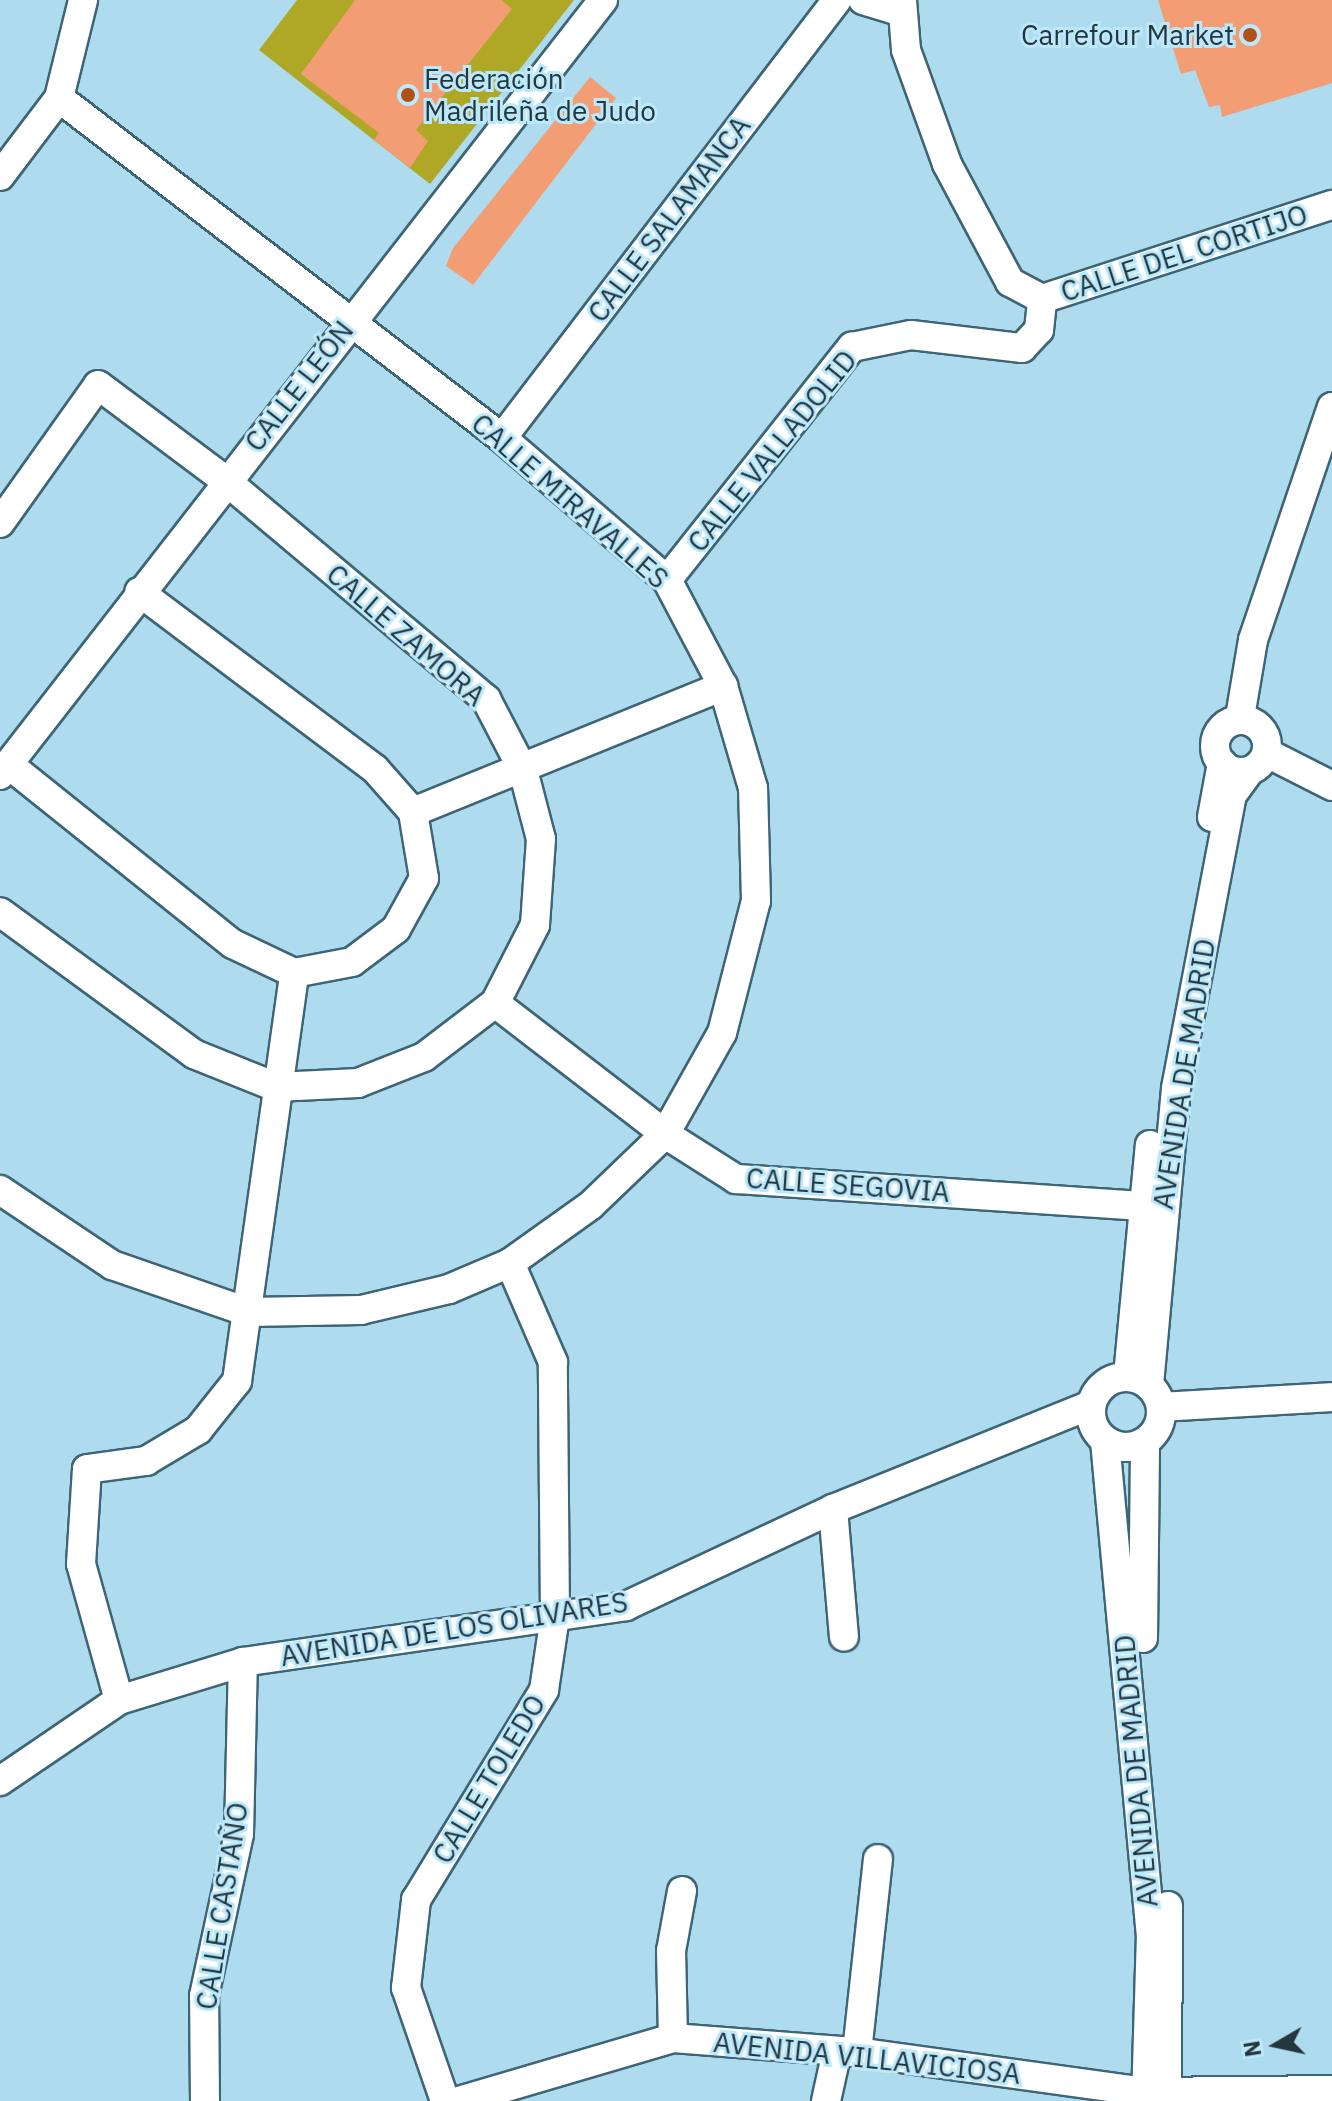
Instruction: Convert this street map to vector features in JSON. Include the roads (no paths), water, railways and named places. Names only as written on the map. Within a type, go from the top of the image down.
[{"type":"street","points":[[0,176],[59,98],[83,0]]},
{"type":"street","name":"CALLE LEÓN","points":[[4,770],[225,480],[603,0]]},
{"type":"street","name":"CALLE SALAMANCA","points":[[502,438],[837,0]]},
{"type":"street","points":[[863,0],[900,6]]},
{"type":"street","name":"CALLE DEL CORTIJO","points":[[900,6],[947,164],[1010,282],[1042,299],[1332,205]]},
{"type":"street","name":"CALLE MIRAVALLES","points":[[0,1190],[112,1265],[248,1312],[361,1310],[449,1289],[510,1263],[591,1205],[665,1134],[722,1033],[756,901],[753,788],[723,686],[667,580],[502,438],[59,98]]},
{"type":"street","name":"CALLE VALLADOLID","points":[[667,580],[852,347],[911,335],[1022,348],[1039,330],[1042,299]]},
{"type":"street","name":"CALLE ZAMORA","points":[[0,523],[98,385],[225,480],[486,699],[523,770],[541,839],[535,925],[495,1003],[410,1063],[358,1083],[276,1087],[194,1054],[0,912]]},
{"type":"street","points":[[1258,763],[1258,727],[1240,717],[1253,640],[1332,407]]},
{"type":"street","points":[[4,770],[233,944],[294,973],[352,962],[396,929],[424,878],[413,812],[375,769],[139,592]]},
{"type":"street","points":[[413,812],[523,770],[723,686]]},
{"type":"street","name":"AVENIDA DE MADRID","points":[[1146,1389],[1152,1206],[1222,763],[1218,735],[1240,717]]},
{"type":"street","points":[[1222,763],[1258,763],[1332,786]]},
{"type":"street","name":"AVENIDA DE MADRID","points":[[1152,1206],[1232,795],[1258,763]]},
{"type":"street","points":[[119,1700],[81,1564],[87,1469],[146,1461],[198,1430],[237,1381],[294,973]]},
{"type":"street","name":"CALLE SEGOVIA","points":[[495,1003],[665,1134],[736,1179],[1152,1206]]},
{"type":"street","name":"CALLE TOLEDO","points":[[445,2101],[406,1988],[416,1900],[544,1690],[555,1616],[553,1362],[510,1263]]},
{"type":"street","points":[[1146,1389],[1158,1428],[1145,1443],[1126,1448],[1105,1441],[1091,1405],[1109,1380],[1146,1389],[1332,1397]]},
{"type":"street","name":"AVENIDA DE LOS OLIVARES","points":[[0,1781],[119,1700],[243,1662],[626,1606],[833,1509],[1091,1405]]},
{"type":"street","name":"AVENIDA DE MADRID","points":[[1105,1441],[1151,1933],[1156,2097]]},
{"type":"street","name":"AVENIDA DE MADRID","points":[[1145,1443],[1139,1605],[1171,1932],[1156,2097]]},
{"type":"street","points":[[833,1509],[844,1637]]},
{"type":"street","name":"CALLE CASTAÑO","points":[[205,2101],[204,1996],[239,1834],[243,1662]]},
{"type":"street","points":[[826,2101],[847,2052],[878,1859]]},
{"type":"street","points":[[673,2038],[671,1951],[682,1891]]},
{"type":"street","name":"AVENIDA VILLAVICIOSA","points":[[459,2101],[673,2038],[847,2052],[1156,2097],[1332,2090]]},
{"type":"place","name":"Carrefour Market","points":[[1250,35]]},
{"type":"place","name":"Federación Madrileña de Judo","points":[[408,95]]}]
